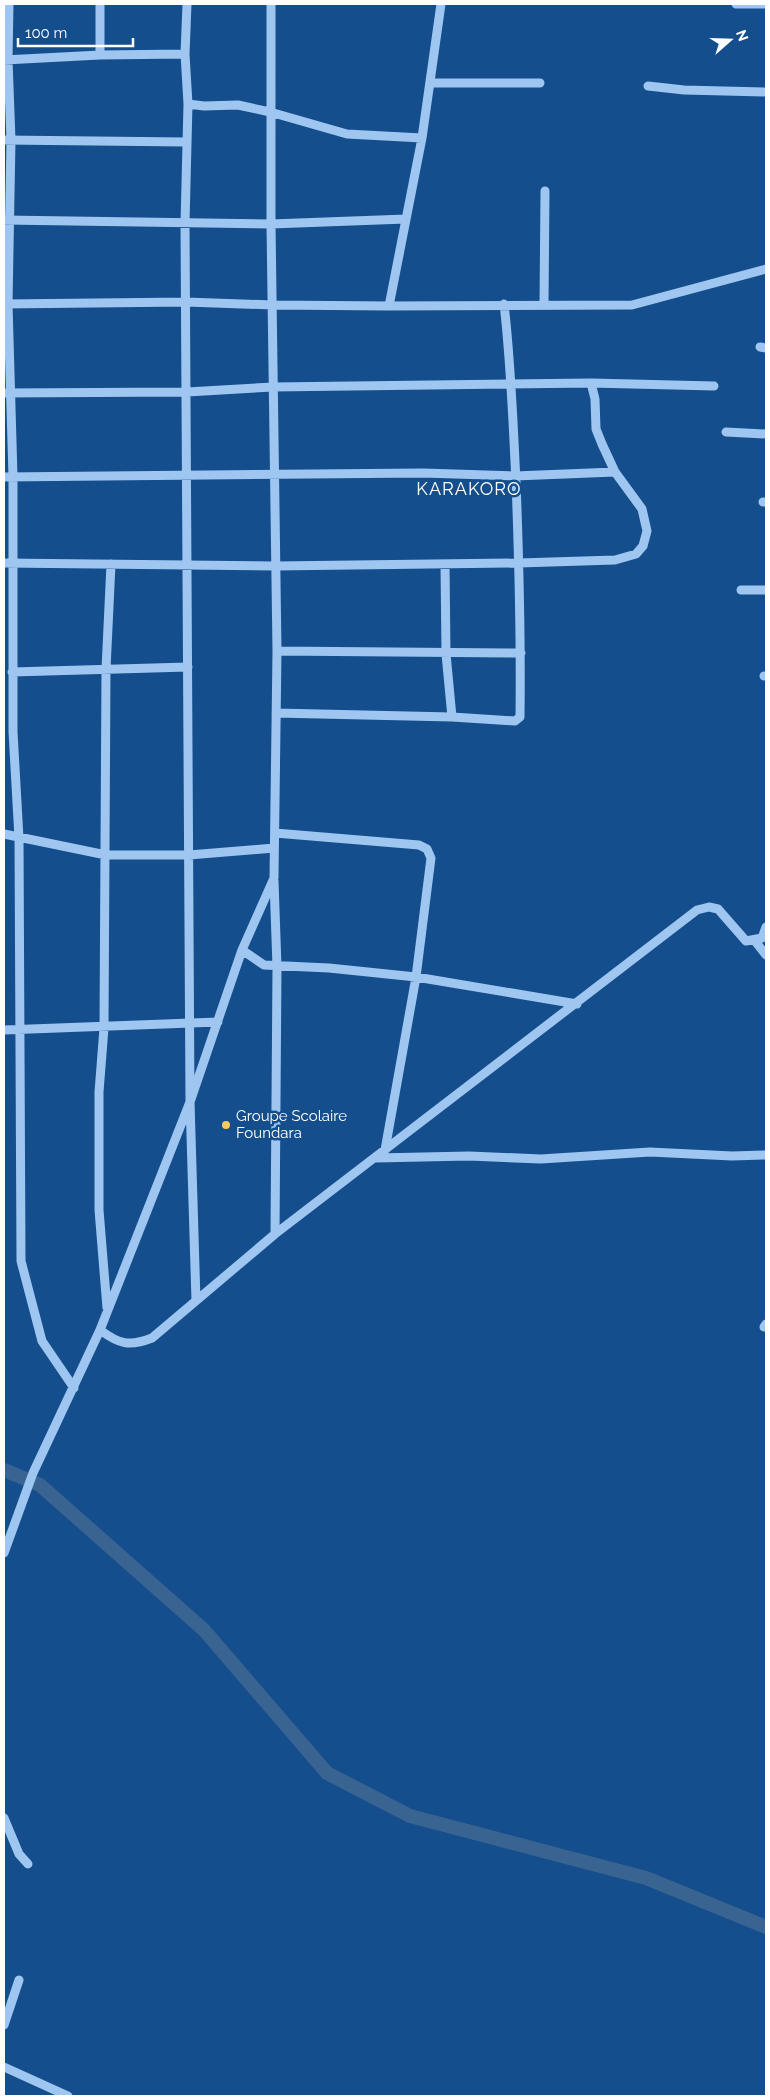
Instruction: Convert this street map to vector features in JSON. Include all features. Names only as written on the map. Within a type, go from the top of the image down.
[{"type":"street","points":[[9,4],[6,60],[6,304],[8,647],[12,672],[8,732],[19,838],[21,1261],[42,1341],[74,1388]]},
{"type":"street","points":[[100,4],[100,55]]},
{"type":"street","points":[[187,4],[185,54],[188,104],[185,223],[190,1102],[196,1301]]},
{"type":"street","points":[[271,4],[271,224],[277,651],[274,848],[277,967],[275,1234]]},
{"type":"street","points":[[389,306],[422,138],[441,4]]},
{"type":"street","points":[[736,4],[766,4]]},
{"type":"street","points":[[6,60],[100,55],[185,54]]},
{"type":"street","points":[[430,82],[540,83]]},
{"type":"street","points":[[648,86],[684,90],[766,92]]},
{"type":"street","points":[[188,104],[204,106],[238,105],[347,134],[422,138]]},
{"type":"street","points":[[7,140],[186,142]]},
{"type":"street","points":[[544,306],[545,191]]},
{"type":"street","points":[[7,220],[271,224],[406,219]]},
{"type":"street","points":[[6,304],[186,302],[272,306],[632,305],[766,269],[766,266]]},
{"type":"street","points":[[276,713],[452,717],[515,721],[520,717],[519,563],[511,385],[504,304]]},
{"type":"street","points":[[7,393],[187,392],[273,387],[591,384],[714,386]]},
{"type":"street","points":[[8,563],[275,566],[519,563],[615,560],[636,554],[643,546],[646,531],[642,509],[615,472],[596,429],[595,399],[591,384]]},
{"type":"street","points":[[726,432],[766,434]]},
{"type":"street","points":[[8,477],[423,473],[515,476],[615,472]]},
{"type":"street","points":[[107,1312],[99,1210],[99,1092],[104,1028],[106,669],[111,564]]},
{"type":"street","points":[[445,564],[446,654],[452,717]]},
{"type":"street","points":[[741,590],[766,590]]},
{"type":"street","points":[[277,651],[521,654]]},
{"type":"street","points":[[12,672],[188,667]]},
{"type":"street","points":[[275,833],[418,845],[427,849],[431,858],[416,977],[385,1150]]},
{"type":"street","points":[[4,834],[106,855],[189,855],[274,848]]},
{"type":"street","points":[[5,1547],[30,1481],[100,1330],[190,1102],[242,950],[274,878]]},
{"type":"street","points":[[100,1330],[113,1340],[126,1344],[140,1343],[152,1338],[275,1234],[697,910],[709,907],[718,909],[746,941],[755,941],[762,938],[766,927]]},
{"type":"street","points":[[755,941],[766,955]]},
{"type":"street","points":[[242,950],[264,965],[329,968],[416,977],[577,1004]]},
{"type":"street","points":[[4,1030],[104,1028],[218,1022]]},
{"type":"street","points":[[376,1158],[469,1156],[541,1159],[650,1152],[732,1156],[766,1155]]},
{"type":"street","points":[[4,1818],[19,1854],[28,1864]]},
{"type":"street","points":[[4,2025],[18,1980]]},
{"type":"street","points":[[4,2067],[68,2096]]},
{"type":"waterway","points":[[4,1470],[40,1485],[204,1630],[327,1773],[410,1816],[646,1878],[766,1927]]},
{"type":"place","name":"Groupe Scolaire Foundara","points":[[226,1125]]},
{"type":"district","name":"KARAKORO","points":[[469,488]]}]
